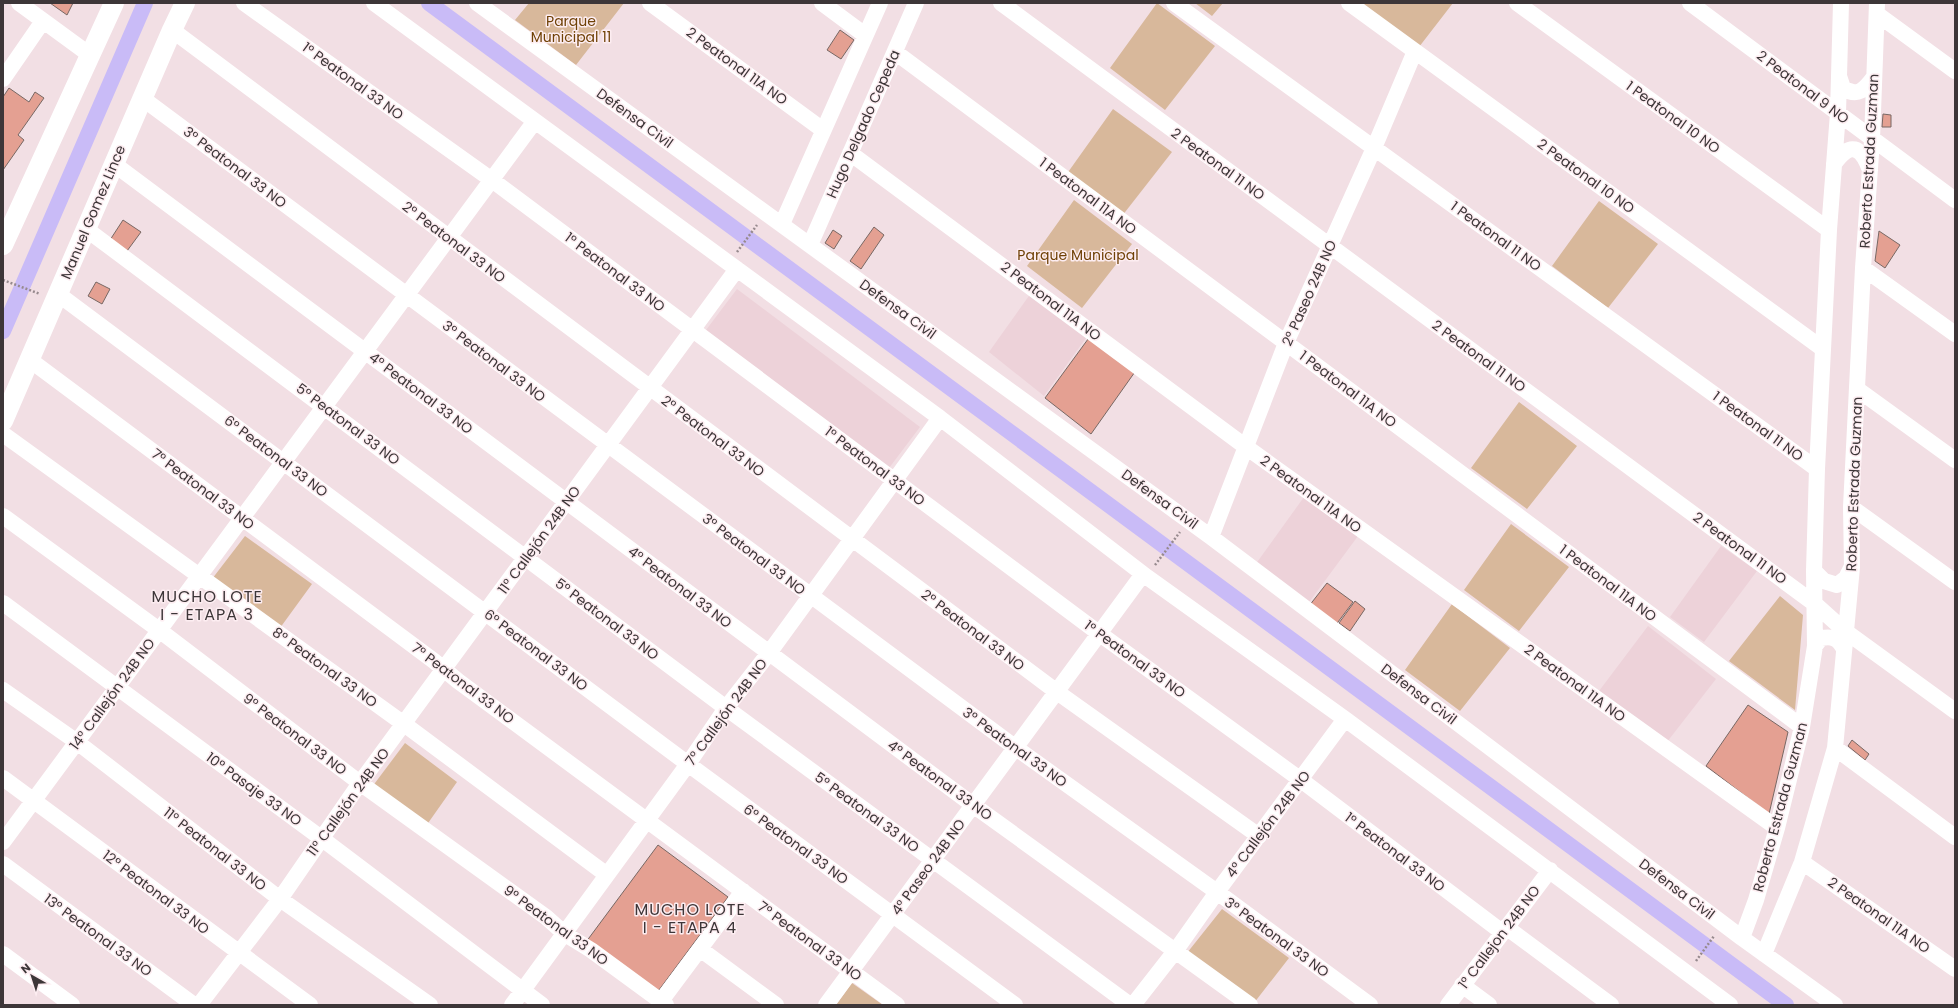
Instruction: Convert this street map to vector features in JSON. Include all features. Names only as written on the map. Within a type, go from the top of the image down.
[{"type":"main road","points":[[3,246],[114,3]]},
{"type":"main road","name":"Manuel Gomez Lince","points":[[3,421],[30,360],[52,295],[86,229],[142,98],[185,3]]},
{"type":"street","points":[[19,3],[90,55]]},
{"type":"street","name":"1° Peatonal 33 NO","points":[[244,3],[492,180],[1100,634],[1504,930],[1611,1005]]},
{"type":"street","points":[[374,3],[535,121],[735,263],[940,418],[1148,571],[1730,1005]]},
{"type":"street","name":"Defensa Civil","points":[[477,3],[1211,537],[1742,938],[1835,1005]]},
{"type":"street","name":"2 Peatonal 11A NO","points":[[650,3],[824,130]]},
{"type":"street","points":[[822,3],[866,35]]},
{"type":"street","points":[[782,224],[880,3]]},
{"type":"street","name":"Hugo Delgado Cepeda","points":[[810,245],[916,3]]},
{"type":"street","name":"2 Peatonal 11 NO","points":[[1001,3],[1815,604],[1845,631],[1955,711]]},
{"type":"street","name":"1 Peatonal 11 NO","points":[[1174,3],[1817,469]]},
{"type":"street","name":"2 Peatonal 10 NO","points":[[1349,3],[1823,349]]},
{"type":"street","name":"1 Peatonal 10 NO","points":[[1517,3],[1829,230]]},
{"type":"street","name":"2 Peatonal 9 NO","points":[[1690,3],[1872,140],[1955,200]]},
{"type":"street","name":"Roberto Estrada Guzman","points":[[1742,938],[1756,900],[1777,828],[1802,727],[1815,646],[1814,571],[1817,469],[1829,230],[1838,113],[1841,3]]},
{"type":"street","points":[[1877,8],[1955,71]]},
{"type":"street","name":"Roberto Estrada Guzman","points":[[1764,954],[1802,862],[1835,748],[1852,568],[1851,507],[1863,268],[1872,140],[1877,8]]},
{"type":"street","points":[[3,79],[43,21]]},
{"type":"street","name":"2° Peatonal 33 NO","points":[[172,30],[1057,692],[1260,836]]},
{"type":"street","name":"2° Paseo 24B NO","points":[[1211,537],[1286,343],[1374,148],[1415,51]]},
{"type":"street","name":"1 Peatonal 11A NO","points":[[895,52],[1802,727]]},
{"type":"street","points":[[1839,74],[1843,88],[1850,93],[1859,93],[1866,88],[1874,77]]},
{"type":"street","name":"3° Peatonal 33 NO","points":[[142,98],[810,596],[1016,748],[1217,892],[1370,1005]]},
{"type":"street","name":"14° Callejón 24B NO","points":[[3,842],[535,121]]},
{"type":"street","points":[[1834,164],[1842,152],[1857,150],[1865,156],[1870,170]]},
{"type":"street","name":"2 Peatonal 11A NO","points":[[850,153],[1246,447],[1777,828]]},
{"type":"street","name":"4° Peatonal 33 NO","points":[[114,164],[973,805],[1176,950],[1250,1005]]},
{"type":"street","name":"5° Peatonal 33 NO","points":[[86,229],[726,708],[1132,1005]]},
{"type":"street","name":"11° Callejón 24B NO","points":[[199,1005],[280,899],[360,783],[693,330],[735,263]]},
{"type":"street","points":[[1863,268],[1955,334]]},
{"type":"street","name":"6° Peatonal 33 NO","points":[[52,295],[283,462],[688,764],[1015,1005]]},
{"type":"street","name":"7° Peatonal 33 NO","points":[[30,360],[445,669],[458,681],[897,1005]]},
{"type":"street","points":[[1857,389],[1955,460]]},
{"type":"street","name":"7° Callejón 24B NO","points":[[512,1005],[688,764],[726,708],[940,418]]},
{"type":"street","name":"8° Peatonal 33 NO","points":[[3,434],[404,724],[607,875]]},
{"type":"street","points":[[1851,507],[1955,582]]},
{"type":"street","name":"9° Peatonal 33 NO","points":[[3,516],[159,630],[360,783],[546,917],[565,934],[591,950],[664,1003]]},
{"type":"street","points":[[1814,571],[1824,581],[1837,584],[1846,578],[1852,568]]},
{"type":"street","name":"4° Paseo 24B NO","points":[[826,1005],[1148,571]]},
{"type":"street","name":"10° Pasaje 33 NO","points":[[3,603],[321,838],[542,1005]]},
{"type":"street","points":[[1815,646],[1821,638],[1830,636],[1839,640],[1844,649]]},
{"type":"street","name":"11° Peatonal 33 NO","points":[[3,690],[77,742],[280,899],[430,1005]]},
{"type":"street","name":"4° Callejón 24B NO","points":[[1132,1005],[1176,950],[1345,719]]},
{"type":"street","points":[[1835,748],[1955,837]]},
{"type":"street","name":"12° Peatonal 33 NO","points":[[3,778],[34,799],[310,1005]]},
{"type":"street","name":"2 Peatonal 11A NO","points":[[1802,862],[1955,969]]},
{"type":"street","name":"13° Peatonal 33 NO","points":[[3,864],[194,1005]]},
{"type":"street","name":"1° Callejon 24B NO","points":[[1448,1005],[1550,870]]},
{"type":"street","points":[[664,1003],[700,949],[743,891]]},
{"type":"street","points":[[700,949],[776,1005]]},
{"type":"street","points":[[3,954],[72,1005]]},
{"type":"street","points":[[1462,985],[1489,1005]]},
{"type":"path","points":[[735,263],[757,225]]},
{"type":"path","points":[[3,280],[52,295]]},
{"type":"path","points":[[1148,571],[1179,533]]},
{"type":"path","points":[[1696,961],[1714,936]]},
{"type":"shaded area","points":[[737,289],[920,427],[886,472],[703,334]]},
{"type":"shaded area","name":"Parque Municipal","points":[[1031,293],[1089,334],[1044,396],[989,352]]},
{"type":"shaded area","points":[[1304,497],[1358,536],[1307,605],[1255,565]]},
{"type":"shaded area","points":[[1721,546],[1757,571],[1704,642],[1670,617]]},
{"type":"shaded area","points":[[1648,626],[1716,679],[1667,742],[1599,691]]},
{"type":"green space","name":"Parque Municipal 11","points":[[529,3],[624,3],[576,65],[515,20]]},
{"type":"green space","points":[[1157,3],[1215,46],[1165,110],[1110,68]]},
{"type":"green space","points":[[1195,3],[1223,3],[1212,16]]},
{"type":"green space","points":[[1365,3],[1453,3],[1419,47],[1364,5]]},
{"type":"green space","name":"Parque Municipal","points":[[1113,109],[1172,152],[1122,216],[1066,175]]},
{"type":"green space","name":"Parque Municipal","points":[[1074,200],[1132,244],[1082,308],[1027,266]]},
{"type":"green space","points":[[1599,201],[1658,244],[1608,308],[1552,266]]},
{"type":"green space","points":[[1519,402],[1577,446],[1527,509],[1471,468]]},
{"type":"green space","points":[[1511,524],[1569,567],[1519,631],[1464,590]]},
{"type":"green space","points":[[245,536],[312,584],[280,628],[212,579]]},
{"type":"green space","points":[[1780,596],[1803,615],[1795,710],[1729,661]]},
{"type":"green space","points":[[1452,604],[1510,648],[1460,711],[1405,670]]},
{"type":"green space","points":[[405,743],[457,782],[426,826],[372,787]]},
{"type":"green space","points":[[1222,909],[1289,958],[1254,1003],[1187,953]]},
{"type":"green space","points":[[852,983],[883,1005],[836,1005]]},
{"type":"building","points":[[50,3],[73,3],[67,15]]},
{"type":"building","points":[[840,30],[854,40],[841,59],[827,50]]},
{"type":"building","points":[[9,88],[29,102],[35,92],[44,98],[18,135],[24,140],[3,170],[3,97]]},
{"type":"building","points":[[1883,114],[1891,115],[1891,127],[1882,127]]},
{"type":"building","points":[[123,220],[141,232],[127,251],[110,240]]},
{"type":"building","points":[[874,227],[884,235],[861,269],[850,261]]},
{"type":"building","points":[[833,230],[842,236],[834,249],[825,243]]},
{"type":"building","points":[[1879,231],[1900,245],[1885,268],[1875,261]]},
{"type":"building","points":[[96,282],[110,289],[102,304],[88,296]]},
{"type":"building","points":[[1091,335],[1137,369],[1091,434],[1045,398]]},
{"type":"building","points":[[1327,583],[1353,602],[1335,626],[1309,606]]},
{"type":"building","points":[[1355,601],[1365,609],[1350,631],[1339,623]]},
{"type":"building","points":[[1748,705],[1788,732],[1769,814],[1706,766]]},
{"type":"building","points":[[1852,740],[1869,754],[1865,760],[1848,746]]},
{"type":"building","points":[[658,845],[728,897],[656,994],[586,942]]},
{"type":"waterway","points":[[3,331],[145,3]]},
{"type":"waterway","points":[[429,3],[1786,1005]]},
{"type":"district","name":"MUCHO LOTE I - ETAPA 3","points":[[207,605]]},
{"type":"district","name":"MUCHO LOTE I - ETAPA 4","points":[[690,918]]}]
